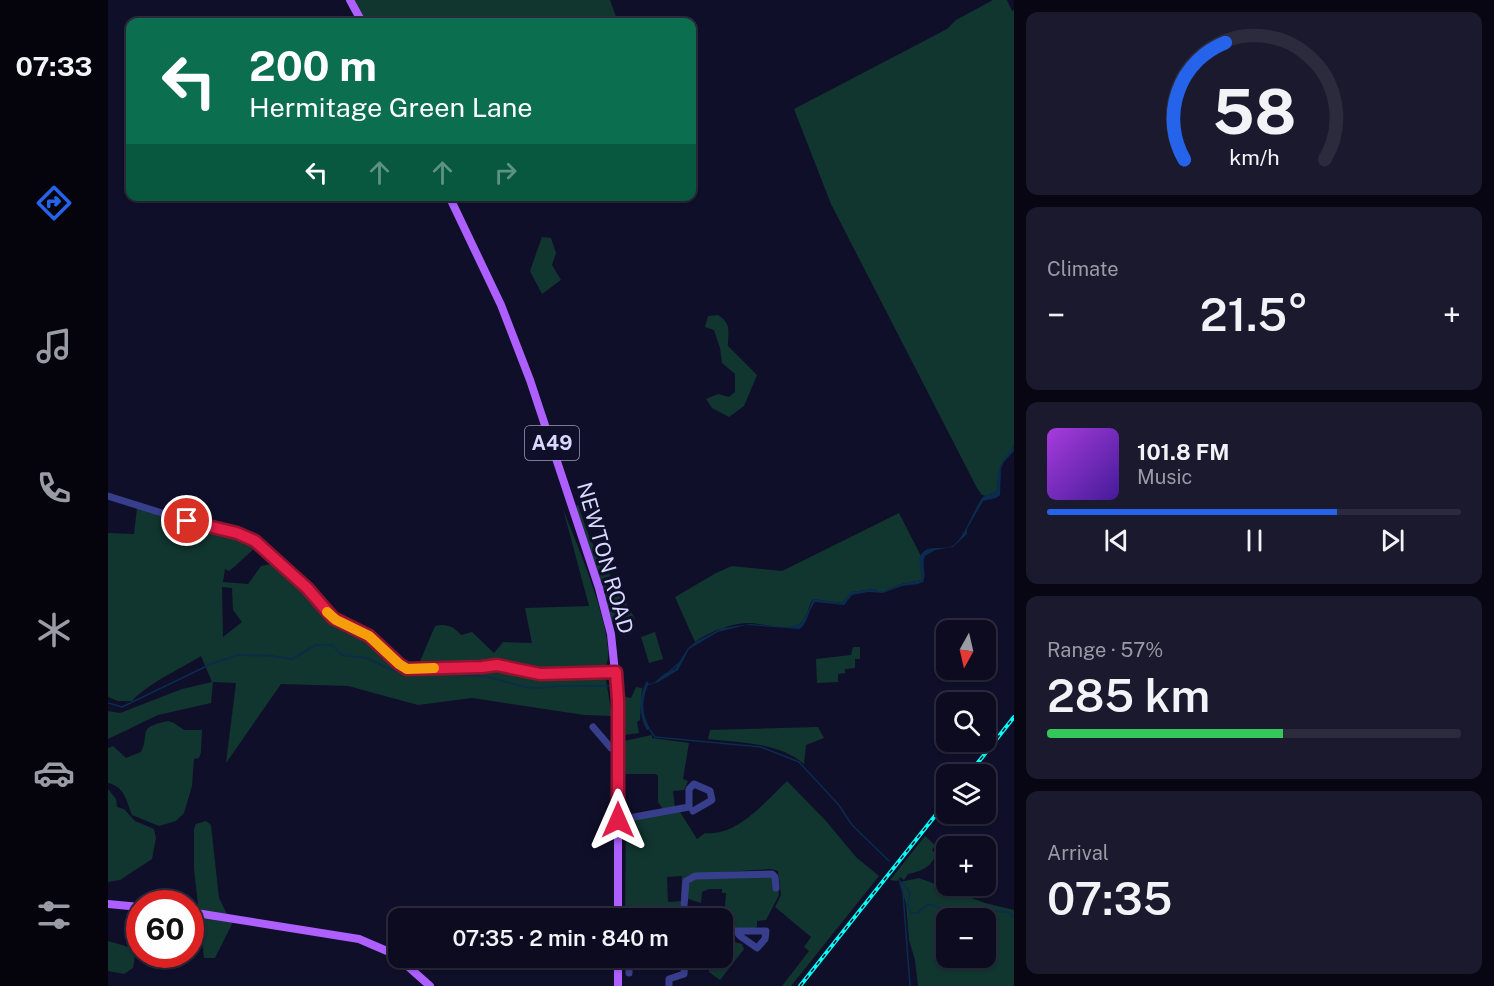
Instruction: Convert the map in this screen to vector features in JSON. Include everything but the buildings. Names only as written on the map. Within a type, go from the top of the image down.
[{"type":"main road","points":[[350,0],[360,18]]},
{"type":"main road","name":"NEWTON ROAD","points":[[451,201],[501,305],[530,380],[599,588],[611,634],[616,672],[618,752]]},
{"type":"main road","name":"A49","points":[[618,752],[618,908]]},
{"type":"main road","points":[[108,904],[126,906]]},
{"type":"main road","points":[[204,914],[359,939],[394,954],[430,986]]},
{"type":"main road","points":[[618,968],[618,986]]},
{"type":"street","points":[[108,496],[200,525],[237,533],[255,541],[307,588],[333,618],[369,636],[407,669],[482,667],[492,664],[540,674],[616,672]]},
{"type":"street","points":[[593,727],[611,748],[618,752]]},
{"type":"street","points":[[618,820],[688,807],[689,789],[694,784],[710,791],[712,800],[693,811]]},
{"type":"street","points":[[684,908],[686,881],[695,876],[772,874],[775,877],[776,888]]},
{"type":"street","points":[[733,932],[737,932]]},
{"type":"street","points":[[629,968],[629,973]]},
{"type":"street","points":[[669,986],[669,979],[684,974],[684,968]]},
{"type":"green space","points":[[354,0],[610,0],[617,18],[364,18]]},
{"type":"green space","points":[[993,0],[1007,0],[1012,11],[1014,10],[1014,446],[1001,467],[998,491],[986,496],[982,495],[977,488],[831,204],[794,109],[947,29],[956,20]]},
{"type":"green space","points":[[542,237],[551,238],[556,253],[552,265],[561,280],[542,294],[530,271]]},
{"type":"green space","points":[[718,315],[727,325],[728,346],[757,375],[744,406],[729,417],[712,408],[706,399],[718,394],[729,397],[735,392],[735,374],[722,363],[714,330],[705,327],[708,316]]},
{"type":"green space","points":[[578,505],[590,539],[635,619],[622,626],[611,621],[576,506]]},
{"type":"green space","points":[[137,508],[233,533],[258,545],[229,571],[225,569],[223,582],[248,584],[261,566],[271,564],[290,580],[292,577],[298,582],[297,584],[343,628],[377,644],[391,658],[418,666],[435,626],[449,626],[461,635],[472,632],[494,653],[503,642],[532,643],[525,608],[589,606],[563,509],[602,616],[608,657],[604,668],[612,716],[584,715],[472,698],[418,705],[348,686],[281,684],[226,763],[236,683],[213,682],[211,703],[158,715],[108,739],[108,711],[120,713],[182,689],[212,682],[201,656],[155,683],[132,701],[118,701],[108,697],[108,533],[134,534]],"holes":[[[222,587],[232,588],[233,610],[242,622],[223,637]]]},
{"type":"green space","points":[[899,513],[921,556],[922,580],[901,584],[885,591],[874,589],[852,592],[842,603],[813,599],[807,615],[796,626],[737,624],[714,631],[695,642],[675,597],[732,566],[782,571]]},
{"type":"green space","points":[[655,632],[663,659],[649,663],[641,637]]},
{"type":"green space","points":[[853,647],[860,647],[860,659],[855,659],[855,668],[845,669],[845,673],[838,674],[838,682],[817,683],[816,659],[851,655]]},
{"type":"green space","points":[[636,687],[642,688],[640,720],[637,722],[639,733],[624,735],[622,696],[631,698]]},
{"type":"green space","points":[[168,721],[184,730],[202,730],[201,752],[199,758],[194,759],[192,786],[184,813],[176,821],[159,826],[132,815],[121,791],[108,783],[108,748],[113,746],[126,758],[141,752],[148,729]]},
{"type":"green space","points":[[818,727],[824,738],[806,745],[804,764],[783,751],[771,747],[708,739],[710,730]]},
{"type":"green space","points":[[652,735],[652,738],[689,743],[683,779],[688,781],[684,790],[673,791],[675,808],[664,810],[658,802],[658,776],[656,774],[624,774],[624,741]]},
{"type":"green space","points":[[787,781],[826,821],[856,857],[879,876],[791,986],[782,986],[809,951],[804,947],[811,937],[775,907],[781,895],[778,871],[771,869],[692,874],[686,877],[683,898],[681,898],[682,876],[667,877],[668,902],[681,901],[680,908],[625,908],[626,821],[680,812],[697,839],[705,833],[728,830],[760,808]]},
{"type":"green space","points":[[108,789],[116,799],[117,807],[124,809],[135,821],[154,829],[156,838],[152,859],[120,880],[108,882]]},
{"type":"green space","points":[[206,821],[211,825],[219,898],[232,924],[215,958],[204,958],[204,890],[196,890],[194,869],[196,824]]},
{"type":"green space","points":[[925,836],[936,846],[936,849],[934,847],[932,850],[935,853],[932,861],[922,870],[908,874],[904,880],[900,877],[897,881],[890,880]]},
{"type":"green space","points":[[776,872],[779,895],[766,920],[757,921],[757,927],[753,929],[733,930],[733,908],[725,908],[726,893],[722,893],[722,889],[709,889],[702,892],[701,903],[685,898],[691,881],[697,877],[731,873]]},
{"type":"green space","points":[[919,878],[936,884],[936,896],[967,896],[1014,910],[1014,986],[918,986],[915,960],[909,940],[906,904],[900,882]]},
{"type":"green space","points":[[108,941],[126,946],[126,968],[133,968],[124,974],[108,971]]},
{"type":"green space","points":[[733,942],[742,944],[744,949],[733,963]]},
{"type":"green space","points":[[709,968],[729,968],[720,980],[709,972]]},
{"type":"water","points":[[1014,446],[1014,451],[1001,468],[1000,495],[983,501],[967,529],[967,534],[953,547],[935,550],[925,556],[923,582],[883,593],[868,592],[852,595],[844,605],[815,602],[800,629],[746,625],[718,632],[689,649],[678,670],[660,681],[652,684],[648,685],[643,702],[645,718],[650,729],[647,730],[642,718],[641,705],[642,692],[647,681],[649,684],[654,683],[664,674],[675,669],[688,648],[697,641],[722,628],[750,624],[789,627],[800,624],[813,599],[842,603],[851,592],[874,589],[885,591],[901,584],[922,580],[920,557],[923,552],[931,548],[950,547],[959,540],[983,497],[998,491],[1000,467]]},
{"type":"waterway","points":[[997,494],[998,483]]},
{"type":"waterway","points":[[108,703],[122,707],[211,664],[238,655],[292,659],[316,645],[332,645],[342,655],[367,658],[387,668],[414,676],[434,672],[488,677],[525,687],[539,688],[612,686]]},
{"type":"waterway","points":[[669,672],[679,663]]},
{"type":"waterway","points":[[650,730],[655,737],[761,747],[799,762],[838,804],[852,825],[889,861]]},
{"type":"waterway","points":[[899,879],[903,893],[910,986]]},
{"type":"waterway","points":[[902,882],[910,892],[908,905],[911,913],[918,913],[928,905],[940,908]]},
{"type":"waterway","points":[[996,911],[1008,912],[1014,917]]},
{"type":"railway","points":[[977,764],[1014,717]]},
{"type":"railway","points":[[800,986],[936,815]]},
{"type":"slow traffic","points":[[327,612],[336,620],[369,636],[407,669],[434,668]]},
{"type":"route","points":[[187,521],[237,533],[255,541],[307,588],[329,615],[369,636],[407,669],[482,667],[492,664],[509,669],[554,675],[616,672],[618,820]]}]
